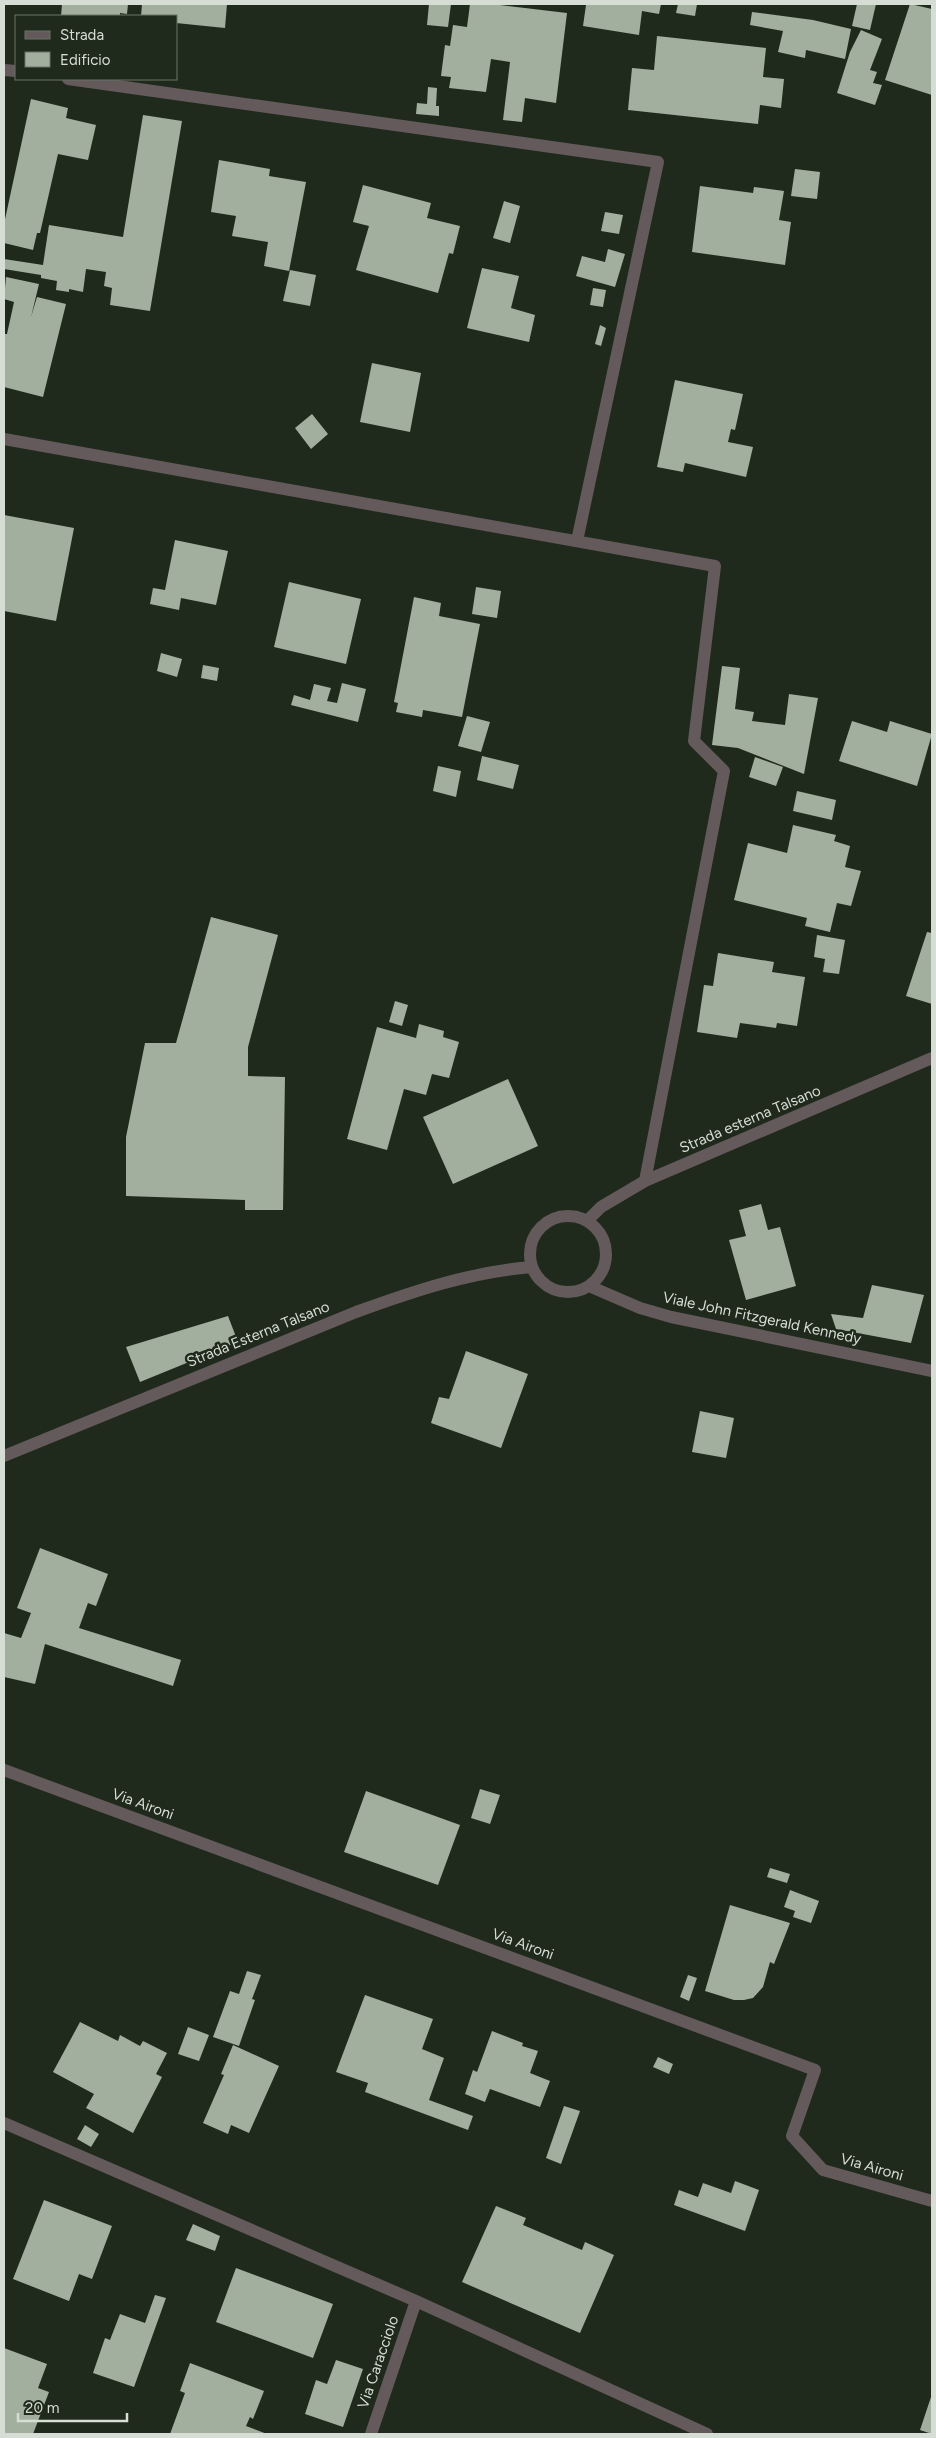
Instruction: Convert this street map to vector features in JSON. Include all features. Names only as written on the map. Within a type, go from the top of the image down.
[{"type":"street","points":[[75,80],[658,162],[576,541]]},
{"type":"street","points":[[4,439],[715,566],[694,742],[724,771],[645,1182]]},
{"type":"street","name":"Strada esterna Talsano","points":[[588,1220],[600,1207],[645,1182],[932,1058]]},
{"type":"street","points":[[568,1215],[588,1220],[598,1229],[604,1240],[605,1266],[598,1278],[589,1286],[579,1291],[556,1290],[537,1277],[532,1266],[530,1246],[540,1228],[548,1221],[568,1215]]},
{"type":"street","name":"Strada Esterna Talsano","points":[[4,1456],[356,1312],[413,1291],[487,1271],[532,1266]]},
{"type":"street","name":"Viale John Fitzgerald Kennedy","points":[[589,1286],[640,1308],[671,1317],[932,1371]]},
{"type":"street","name":"Via Aironi","points":[[4,1770],[815,2070],[792,2136],[822,2170],[932,2200]]},
{"type":"street","points":[[4,2123],[416,2301],[707,2434]]},
{"type":"street","name":"Via Caracciolo","points":[[371,2434],[416,2301]]},
{"type":"building","points":[[62,4],[128,4],[127,14],[61,15]]},
{"type":"building","points":[[142,4],[227,4],[225,28],[178,23],[178,15],[141,15]]},
{"type":"building","points":[[429,4],[451,4],[448,27],[427,25]]},
{"type":"building","points":[[470,4],[492,4],[567,13],[556,103],[525,98],[522,122],[503,120],[510,62],[491,59],[486,92],[449,88],[451,77],[441,76],[445,45],[450,46],[453,25],[467,27]]},
{"type":"building","points":[[582,4],[661,4],[659,14],[642,11],[639,35],[583,26],[586,5]]},
{"type":"building","points":[[678,4],[697,4],[695,16],[676,13]]},
{"type":"building","points":[[857,4],[876,4],[870,30],[852,26]]},
{"type":"building","points":[[910,4],[932,9],[932,95],[885,80]]},
{"type":"building","points":[[752,12],[813,20],[851,29],[845,59],[806,50],[805,58],[778,52],[783,31],[750,25]]},
{"type":"building","points":[[861,30],[882,39],[870,70],[877,72],[873,83],[882,85],[875,105],[837,93],[850,52]]},
{"type":"building","points":[[657,36],[766,48],[763,77],[784,79],[781,108],[760,105],[758,124],[628,110],[632,68],[654,70]]},
{"type":"building","points":[[428,87],[437,88],[436,106],[439,106],[439,116],[416,114],[417,103],[427,104]]},
{"type":"building","points":[[31,99],[68,108],[66,118],[96,125],[88,160],[58,154],[40,233],[37,233],[33,250],[4,243],[4,224]]},
{"type":"building","points":[[143,115],[182,121],[150,311],[110,305],[112,288],[104,286],[106,272],[86,269],[83,292],[69,289],[69,292],[56,290],[57,281],[41,278],[41,275],[4,269],[4,259],[43,265],[49,225],[123,237]]},
{"type":"building","points":[[219,160],[270,169],[269,176],[306,182],[289,271],[264,266],[268,242],[232,236],[236,216],[211,212]]},
{"type":"building","points":[[795,169],[820,172],[817,199],[791,196]]},
{"type":"building","points":[[363,185],[431,203],[427,218],[460,226],[453,254],[449,253],[438,293],[356,270],[369,226],[353,222]]},
{"type":"building","points":[[700,186],[753,193],[754,187],[784,191],[779,220],[791,222],[785,265],[692,252]]},
{"type":"building","points":[[504,201],[520,206],[510,243],[493,238]]},
{"type":"building","points":[[605,212],[623,215],[619,234],[601,231]]},
{"type":"building","points":[[608,249],[625,254],[615,287],[576,276],[582,256],[605,262]]},
{"type":"building","points":[[482,268],[519,276],[511,308],[535,315],[529,342],[467,328]]},
{"type":"building","points":[[290,270],[316,275],[310,306],[283,301]]},
{"type":"building","points":[[6,277],[39,284],[31,317],[37,297],[66,304],[43,397],[4,387],[4,334],[7,334],[14,302],[4,299]]},
{"type":"building","points":[[593,288],[606,290],[603,307],[590,305]]},
{"type":"building","points":[[600,325],[606,328],[601,346],[595,344]]},
{"type":"building","points":[[372,363],[421,373],[410,432],[360,422]]},
{"type":"building","points":[[675,380],[743,394],[735,430],[731,429],[728,442],[753,447],[746,477],[685,463],[683,472],[657,467]]},
{"type":"building","points":[[312,414],[328,434],[311,449],[295,428]]},
{"type":"building","points":[[4,515],[74,528],[56,621],[4,611]]},
{"type":"building","points":[[175,540],[228,551],[216,605],[181,598],[179,610],[150,604],[153,588],[165,590]]},
{"type":"building","points":[[289,582],[361,599],[346,664],[274,647]]},
{"type":"building","points":[[476,587],[501,591],[497,618],[472,614]]},
{"type":"building","points":[[414,597],[441,603],[439,616],[480,624],[462,717],[423,710],[422,717],[396,712],[398,703],[394,702]]},
{"type":"building","points":[[161,653],[182,659],[177,677],[157,671]]},
{"type":"building","points":[[203,665],[219,668],[217,681],[201,678]]},
{"type":"building","points":[[722,666],[740,668],[735,709],[754,712],[752,721],[785,725],[789,694],[818,698],[804,774],[738,748],[712,745]]},
{"type":"building","points":[[342,683],[366,689],[358,722],[291,705],[294,695],[310,700],[314,684],[331,688],[327,701],[337,703]]},
{"type":"building","points":[[467,716],[490,722],[481,752],[458,746]]},
{"type":"building","points":[[852,721],[887,732],[890,721],[932,734],[917,786],[839,761]]},
{"type":"building","points":[[482,756],[519,765],[513,789],[477,780]]},
{"type":"building","points":[[755,757],[783,767],[776,786],[749,777]]},
{"type":"building","points":[[438,766],[461,771],[456,797],[433,791]]},
{"type":"building","points":[[797,791],[836,800],[832,820],[793,811]]},
{"type":"building","points":[[793,825],[836,835],[834,841],[850,846],[845,867],[861,871],[851,906],[837,903],[830,932],[805,926],[807,918],[734,900],[748,843],[787,853]]},
{"type":"building","points":[[211,917],[278,935],[248,1047],[248,1076],[285,1077],[283,1210],[245,1210],[245,1200],[126,1196],[126,1137],[145,1043],[176,1043]]},
{"type":"building","points":[[927,932],[932,933],[932,1004],[906,996]]},
{"type":"building","points":[[817,935],[845,940],[839,974],[823,972],[825,959],[814,957]]},
{"type":"building","points":[[718,953],[774,962],[772,972],[805,977],[797,1026],[777,1023],[776,1028],[740,1023],[737,1038],[697,1032],[704,985],[713,986]]},
{"type":"building","points":[[395,1001],[408,1005],[402,1026],[389,1022]]},
{"type":"building","points":[[419,1024],[444,1031],[443,1037],[459,1042],[449,1078],[432,1074],[426,1095],[404,1089],[387,1150],[347,1139],[377,1027],[416,1038]]},
{"type":"building","points":[[508,1079],[538,1146],[453,1184],[423,1117]]},
{"type":"building","points":[[761,1204],[768,1230],[780,1227],[796,1286],[746,1300],[729,1240],[746,1236],[739,1210]]},
{"type":"building","points":[[872,1285],[924,1295],[911,1343],[836,1329],[831,1314],[863,1318]]},
{"type":"building","points":[[228,1316],[238,1342],[140,1382],[126,1347]]},
{"type":"building","points":[[466,1351],[528,1374],[501,1448],[431,1423],[439,1397],[449,1399]]},
{"type":"building","points":[[700,1411],[734,1418],[726,1458],[692,1452]]},
{"type":"building","points":[[40,1548],[108,1574],[96,1606],[88,1603],[79,1628],[181,1660],[173,1686],[45,1644],[35,1684],[4,1677],[4,1633],[21,1638],[31,1613],[17,1608]]},
{"type":"building","points":[[480,1789],[500,1795],[490,1824],[471,1818]]},
{"type":"building","points":[[366,1791],[460,1825],[438,1885],[344,1852]]},
{"type":"building","points":[[770,1868],[790,1874],[787,1883],[767,1877]]},
{"type":"building","points":[[790,1890],[819,1901],[811,1923],[793,1917],[795,1911],[784,1907]]},
{"type":"building","points":[[730,1905],[790,1923],[774,1964],[770,1962],[763,1987],[753,1998],[744,2000],[734,2000],[705,1991]]},
{"type":"building","points":[[247,1971],[261,1975],[252,1999],[255,2000],[239,2046],[213,2037],[230,1991],[239,1994]]},
{"type":"building","points":[[688,1975],[697,1978],[689,2001],[680,1997]]},
{"type":"building","points":[[365,1995],[433,2019],[422,2049],[444,2058],[429,2100],[473,2116],[468,2130],[365,2092],[368,2083],[336,2072]]},
{"type":"building","points":[[80,2022],[118,2041],[120,2035],[140,2046],[143,2041],[167,2053],[156,2074],[162,2077],[133,2133],[86,2108],[94,2094],[53,2072]]},
{"type":"building","points":[[188,2027],[209,2035],[199,2061],[178,2054]]},
{"type":"building","points":[[492,2031],[523,2043],[522,2046],[538,2051],[530,2073],[550,2081],[540,2107],[490,2089],[485,2102],[465,2094],[473,2070],[477,2072]]},
{"type":"building","points":[[233,2045],[279,2066],[249,2133],[231,2125],[228,2134],[203,2123],[224,2075],[221,2074]]},
{"type":"building","points":[[658,2057],[673,2064],[669,2074],[653,2067]]},
{"type":"building","points":[[564,2106],[580,2111],[561,2164],[546,2158]]},
{"type":"building","points":[[85,2125],[99,2134],[91,2147],[77,2139]]},
{"type":"building","points":[[735,2181],[759,2190],[745,2231],[674,2205],[679,2190],[698,2197],[703,2183],[731,2193]]},
{"type":"building","points":[[44,2200],[112,2226],[92,2279],[79,2274],[69,2301],[13,2279]]},
{"type":"building","points":[[496,2206],[526,2218],[523,2225],[582,2250],[585,2242],[614,2255],[580,2333],[462,2282]]},
{"type":"building","points":[[193,2224],[220,2236],[215,2251],[186,2240]]},
{"type":"building","points":[[236,2268],[333,2304],[313,2358],[216,2322]]},
{"type":"building","points":[[155,2295],[166,2298],[134,2387],[93,2373],[105,2338],[110,2340],[120,2314],[145,2323]]},
{"type":"building","points":[[4,2348],[47,2364],[38,2388],[49,2392],[33,2434],[4,2434]]},
{"type":"building","points":[[336,2360],[363,2369],[343,2427],[305,2414],[316,2380],[327,2384]]},
{"type":"building","points":[[190,2363],[264,2391],[253,2419],[250,2417],[246,2426],[267,2434],[170,2434],[185,2393],[180,2391]]},
{"type":"building","points":[[932,2394],[932,2434],[920,2430]]}]
